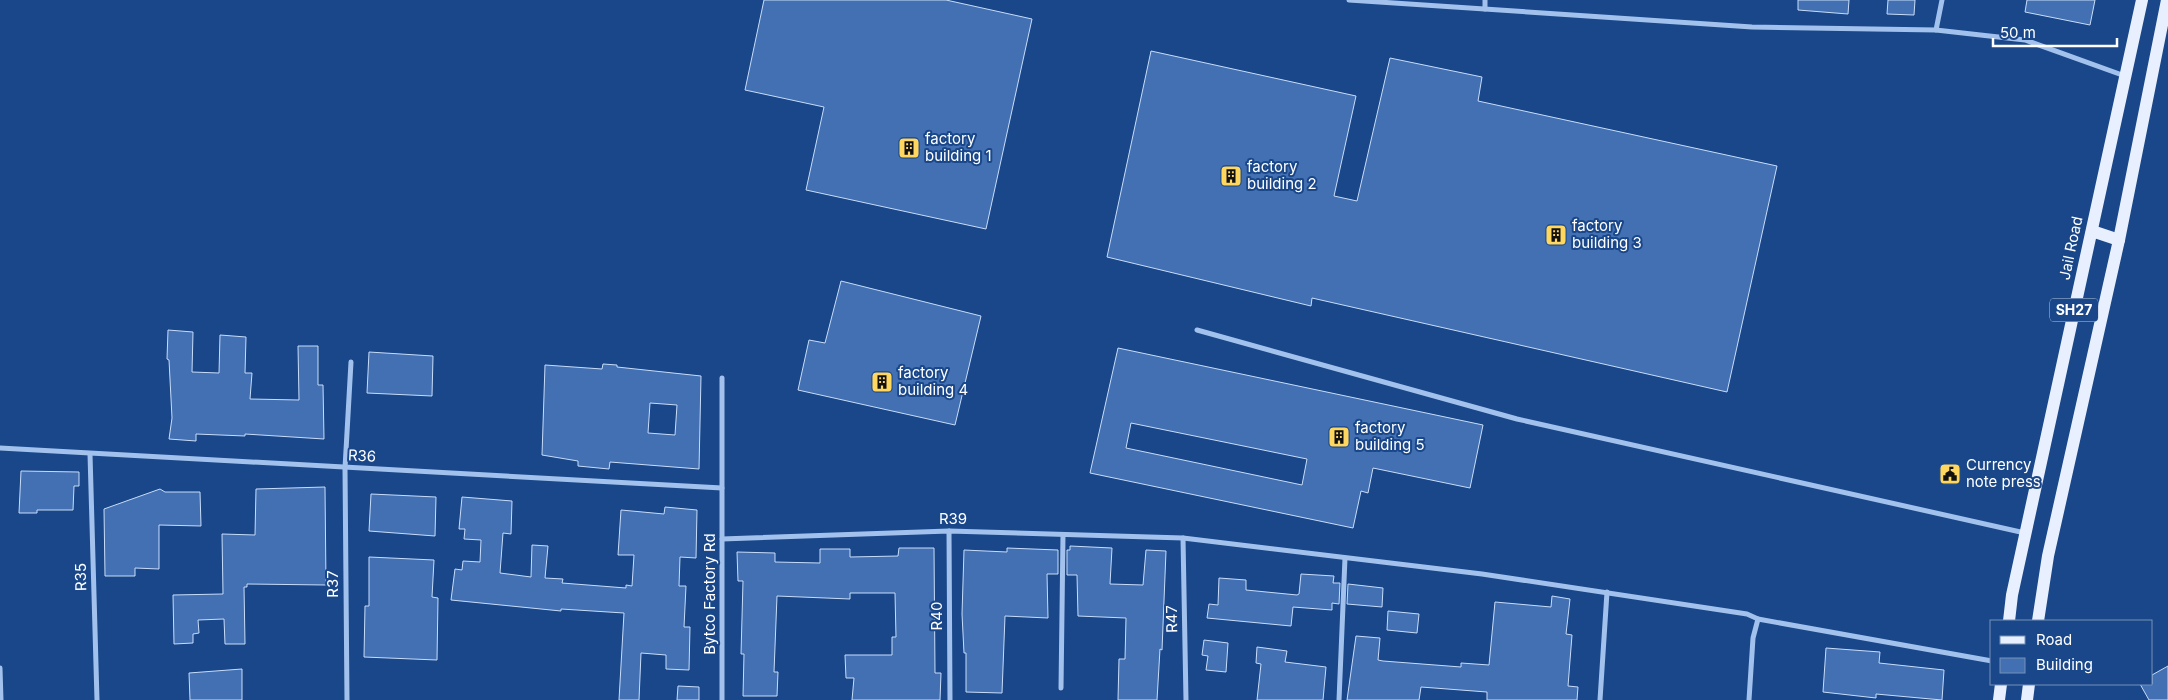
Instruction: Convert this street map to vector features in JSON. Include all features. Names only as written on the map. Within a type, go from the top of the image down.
[{"type":"main road","name":"Jail Road","points":[[2009,620],[2026,533],[2142,0]]},
{"type":"main road","points":[[2038,620],[2048,556],[2119,240],[2167,0]]},
{"type":"main road","points":[[2092,230],[2119,240]]},
{"type":"main road","points":[[1999,700],[2001,685]]},
{"type":"main road","points":[[2027,700],[2029,685]]},
{"type":"street","points":[[1349,0],[1752,27],[1936,30],[2025,40],[2126,76]]},
{"type":"street","points":[[1485,0],[1485,10]]},
{"type":"street","points":[[1936,30],[1942,0]]},
{"type":"street","points":[[1198,330],[1517,419],[2026,533]]},
{"type":"street","name":"R37","points":[[347,700],[345,468],[351,362]]},
{"type":"street","name":"Bytco Factory Rd","points":[[722,378],[722,700]]},
{"type":"street","name":"R36","points":[[0,448],[722,488]]},
{"type":"street","name":"R35","points":[[90,454],[97,700]]},
{"type":"street","name":"R39","points":[[722,539],[949,531],[1183,538],[1607,592],[1747,614],[1758,620],[1990,660]]},
{"type":"street","name":"R40","points":[[949,531],[950,700]]},
{"type":"street","points":[[1061,688],[1062,535]]},
{"type":"street","name":"R47","points":[[1183,538],[1186,700]]},
{"type":"street","points":[[1339,700],[1345,558]]},
{"type":"street","points":[[1600,700],[1607,592]]},
{"type":"street","points":[[1749,700],[1753,638],[1758,620]]},
{"type":"street","points":[[0,668],[1,700]]},
{"type":"building","name":"factory building 1","points":[[764,0],[946,0],[1032,19],[986,229],[806,190],[824,107],[745,90]]},
{"type":"building","points":[[1798,0],[1849,0],[1848,14],[1798,10]]},
{"type":"building","points":[[1888,0],[1915,0],[1914,15],[1887,14]]},
{"type":"building","points":[[2027,0],[2095,0],[2090,25],[2025,12]]},
{"type":"building","name":"factory building 3","points":[[1151,51],[1356,96],[1334,196],[1357,201],[1390,58],[1482,77],[1478,101],[1777,166],[1727,392],[1312,298],[1311,306],[1107,257]]},
{"type":"building","points":[[841,281],[981,316],[955,425],[798,390],[809,340],[825,343]]},
{"type":"building","points":[[168,330],[193,332],[192,372],[219,373],[220,335],[246,337],[245,373],[252,373],[250,399],[299,400],[298,346],[318,346],[318,385],[323,385],[324,439],[245,434],[245,436],[196,434],[196,441],[169,439],[172,418],[169,360],[167,359]]},
{"type":"building","name":"factory building 5","points":[[1118,348],[1483,425],[1470,488],[1373,468],[1368,493],[1361,491],[1353,528],[1090,473]],"holes":[[[1131,423],[1307,459],[1302,485],[1126,448]]]},
{"type":"building","points":[[369,352],[433,356],[432,396],[367,393]]},
{"type":"building","points":[[603,364],[701,376],[699,469],[610,462],[609,469],[578,466],[578,461],[542,455],[545,365],[602,369]],"holes":[[[650,403],[677,405],[675,435],[648,433]]]},
{"type":"building","points":[[21,471],[79,472],[79,486],[74,486],[73,510],[37,510],[37,513],[19,513]]},
{"type":"building","points":[[325,487],[326,585],[247,584],[247,587],[244,587],[245,644],[225,644],[224,619],[198,620],[199,633],[193,634],[193,643],[174,644],[173,595],[223,594],[222,534],[255,535],[256,489]]},
{"type":"building","points":[[160,489],[165,492],[200,492],[201,526],[159,525],[159,569],[135,568],[135,576],[105,576],[104,509]]},
{"type":"building","points":[[371,494],[436,497],[435,536],[369,531]]},
{"type":"building","points":[[462,497],[512,501],[511,534],[503,533],[500,573],[531,577],[532,545],[548,546],[545,578],[563,579],[562,583],[626,588],[626,585],[632,586],[634,555],[618,555],[621,510],[664,514],[665,507],[697,510],[696,558],[680,557],[679,586],[686,586],[684,627],[690,627],[689,670],[666,669],[666,655],[641,653],[639,700],[619,700],[624,613],[561,609],[561,611],[451,600],[455,569],[462,570],[463,561],[480,562],[481,540],[464,539],[465,529],[459,529]]},
{"type":"building","points":[[1070,546],[1112,548],[1110,584],[1143,585],[1146,550],[1166,551],[1162,650],[1160,649],[1157,700],[1118,700],[1119,659],[1125,659],[1126,618],[1078,616],[1077,575],[1067,575],[1067,550],[1070,550]]},
{"type":"building","points":[[899,548],[934,548],[935,673],[941,673],[940,700],[852,700],[854,678],[846,678],[845,655],[892,655],[892,637],[896,637],[895,593],[850,593],[850,599],[777,596],[774,672],[778,672],[777,696],[743,696],[744,654],[741,654],[743,581],[738,581],[737,552],[775,553],[775,562],[820,563],[820,549],[850,549],[850,557],[898,556]]},
{"type":"building","points":[[1007,548],[1058,550],[1058,574],[1047,574],[1048,618],[1005,616],[1002,693],[966,692],[966,653],[964,653],[962,614],[964,550],[1007,552]]},
{"type":"building","points":[[369,557],[434,560],[432,597],[438,598],[437,660],[364,657],[365,606],[369,606]]},
{"type":"building","points":[[1301,574],[1334,576],[1333,583],[1340,583],[1339,604],[1332,603],[1332,610],[1293,607],[1291,626],[1207,618],[1209,604],[1218,605],[1219,578],[1246,580],[1246,590],[1297,595],[1299,594]]},
{"type":"building","points":[[1348,584],[1383,588],[1382,607],[1347,604]]},
{"type":"building","points":[[1552,596],[1570,599],[1566,634],[1572,635],[1568,686],[1578,687],[1577,700],[1487,700],[1487,692],[1421,687],[1419,700],[1347,700],[1356,636],[1380,638],[1378,660],[1461,667],[1461,663],[1489,665],[1495,602],[1551,607]]},
{"type":"building","points":[[1388,611],[1419,614],[1417,633],[1387,630]]},
{"type":"building","points":[[1204,640],[1228,643],[1226,672],[1206,670],[1208,656],[1202,655]]},
{"type":"building","points":[[1257,647],[1287,651],[1285,662],[1326,667],[1323,700],[1257,700],[1261,664],[1256,663]]},
{"type":"building","points":[[1826,648],[1880,652],[1879,663],[1944,670],[1942,700],[1876,694],[1876,698],[1823,692]]},
{"type":"building","points":[[2168,666],[2168,700],[2149,700],[2141,685],[2153,685],[2153,674]]},
{"type":"building","points":[[242,669],[242,700],[190,700],[189,673]]},
{"type":"building","points":[[678,686],[699,687],[699,700],[677,700]]},
{"type":"place","name":"factory building 1","points":[[909,148]]},
{"type":"place","name":"factory building 2","points":[[1231,176]]},
{"type":"place","name":"factory building 3","points":[[1556,235]]},
{"type":"place","name":"factory building 4","points":[[882,382]]},
{"type":"place","name":"factory building 5","points":[[1339,437]]},
{"type":"place","name":"Currency note press","points":[[1950,474]]}]
